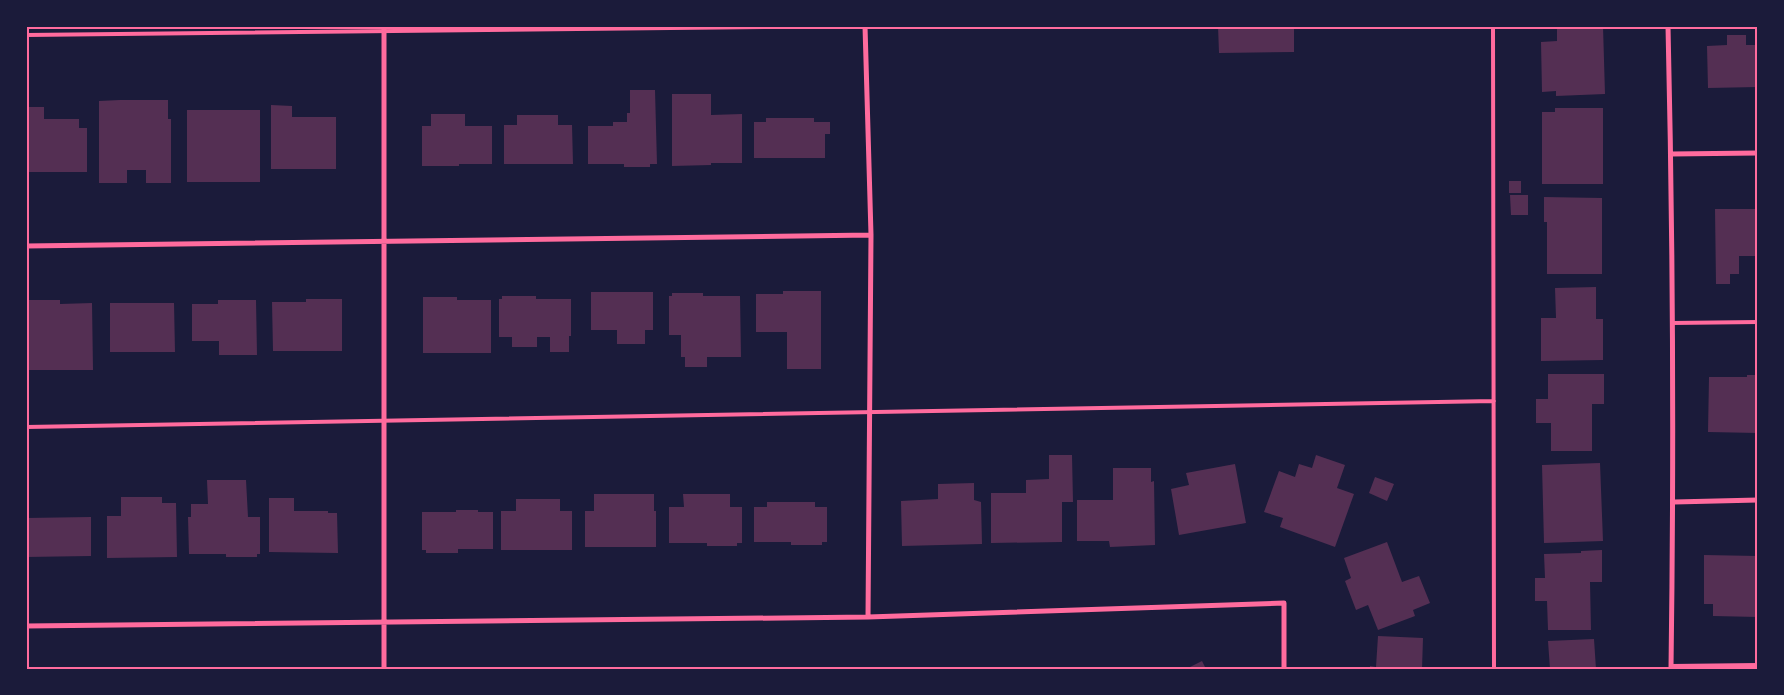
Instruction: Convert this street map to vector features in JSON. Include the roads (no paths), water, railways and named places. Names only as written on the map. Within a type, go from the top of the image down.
[{"type":"street","points":[[864,26],[871,234],[868,617]]},
{"type":"street","points":[[1668,26],[1674,502],[1670,668]]},
{"type":"street","points":[[384,29],[384,669]]},
{"type":"street","points":[[1671,154],[1758,152]]},
{"type":"street","points":[[26,246],[871,234]]},
{"type":"street","points":[[1674,502],[1758,500]]},
{"type":"street","points":[[26,626],[868,617],[1284,603],[1284,669]]},
{"type":"lane","points":[[26,35],[384,29],[864,26]]},
{"type":"lane","points":[[1493,26],[1494,669]]},
{"type":"lane","points":[[1672,323],[1758,322]]},
{"type":"lane","points":[[26,427],[1494,401]]},
{"type":"lane","points":[[1670,668],[1758,665]]}]
